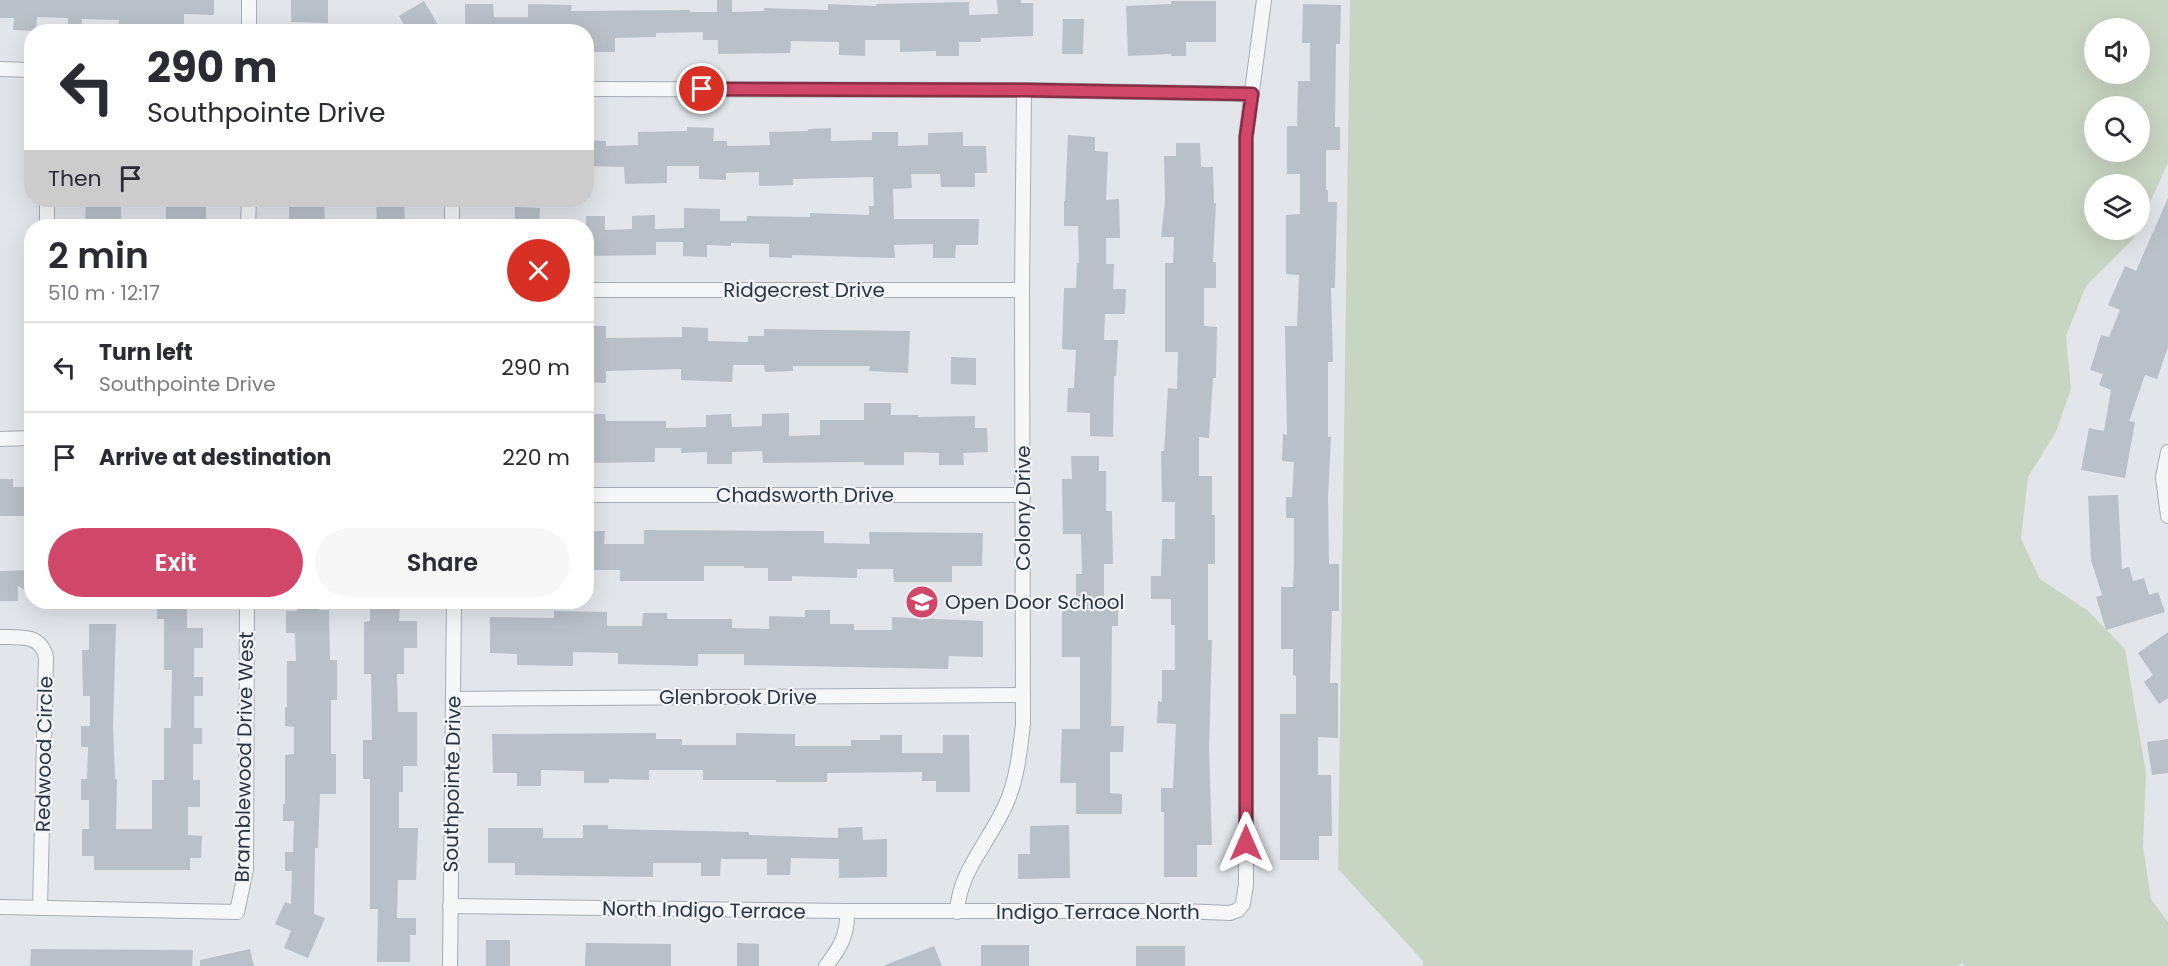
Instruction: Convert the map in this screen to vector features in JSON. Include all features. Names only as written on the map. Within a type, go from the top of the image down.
[{"type":"street","points":[[249,0],[249,24]]},
{"type":"street","points":[[594,89],[1024,90],[1252,94],[1264,0]]},
{"type":"street","points":[[0,69],[24,70]]},
{"type":"street","name":"Colony Drive","points":[[957,912],[961,883],[1007,803],[1019,760],[1023,723],[1024,90]]},
{"type":"street","name":"Indigo Terrace North","points":[[957,912],[1181,911],[1216,913],[1238,910],[1243,904],[1246,884],[1246,137],[1252,94]]},
{"type":"street","name":"Ridgecrest Drive","points":[[594,290],[1022,290]]},
{"type":"street","points":[[0,439],[24,438]]},
{"type":"street","points":[[2168,452],[2163,477],[2168,516]]},
{"type":"street","name":"Chadsworth Drive","points":[[594,495],[1023,495]]},
{"type":"street","name":"Bramblewood Drive West","points":[[40,908],[237,912],[246,868],[247,609]]},
{"type":"street","name":"Southpointe Drive","points":[[450,966],[454,609]]},
{"type":"street","name":"Redwood Circle","points":[[0,638],[21,637],[36,641],[44,650],[46,657],[40,908]]},
{"type":"street","name":"Glenbrook Drive","points":[[454,699],[1023,694]]},
{"type":"street","name":"North Indigo Terrace","points":[[450,906],[957,912]]},
{"type":"street","points":[[0,907],[40,908]]},
{"type":"street","points":[[826,966],[838,951],[845,937],[848,911]]},
{"type":"green space","points":[[1350,0],[2168,0],[2168,163],[2150,202],[2150,174],[2084,174],[2084,240],[2132,240],[2086,286],[2066,336],[2071,389],[2056,432],[2028,477],[2021,539],[2040,579],[2087,610],[2125,649],[2146,773],[2143,847],[2151,899],[2168,922],[2168,966],[1964,966],[1963,963],[1957,966],[1423,966],[1423,961],[1338,869]]},
{"type":"building","points":[[0,0],[214,0],[214,15],[184,14],[184,24],[119,24],[119,20],[82,19],[82,24],[68,24],[68,18],[37,17],[36,24],[24,24],[24,30],[13,30],[14,18],[0,18]]},
{"type":"building","points":[[291,0],[328,0],[328,23],[291,22]]},
{"type":"building","points":[[717,0],[732,0],[732,12],[764,11],[764,8],[828,10],[828,4],[876,6],[876,4],[969,2],[969,15],[998,14],[997,0],[1021,0],[1021,3],[1033,3],[1033,36],[981,38],[981,42],[959,42],[959,56],[936,56],[936,51],[900,52],[900,40],[865,40],[865,56],[839,55],[839,42],[791,41],[790,53],[718,54],[718,40],[703,40],[703,32],[656,33],[656,37],[615,38],[615,52],[594,52],[594,24],[465,24],[465,4],[493,4],[494,17],[528,17],[528,4],[572,5],[571,11],[690,10],[690,12],[717,12]]},
{"type":"building","points":[[424,1],[437,24],[404,24],[399,16]]},
{"type":"building","points":[[1171,1],[1216,1],[1216,42],[1186,42],[1186,56],[1171,56],[1171,54],[1128,56],[1126,6],[1171,4]]},
{"type":"building","points":[[1303,4],[1341,5],[1340,44],[1336,44],[1335,127],[1340,127],[1340,150],[1326,150],[1328,202],[1337,202],[1335,288],[1331,288],[1333,362],[1328,362],[1328,437],[1331,437],[1328,497],[1329,564],[1339,564],[1339,611],[1332,611],[1330,683],[1338,683],[1338,738],[1318,737],[1318,775],[1331,775],[1332,836],[1319,836],[1319,860],[1280,860],[1280,714],[1296,714],[1293,649],[1281,649],[1281,587],[1293,587],[1294,564],[1294,518],[1286,518],[1286,497],[1292,497],[1294,462],[1282,461],[1283,434],[1287,435],[1285,326],[1297,326],[1299,275],[1286,274],[1286,215],[1300,214],[1300,174],[1287,174],[1287,126],[1297,126],[1298,81],[1310,81],[1310,43],[1302,43]]},
{"type":"building","points":[[1063,19],[1084,19],[1083,54],[1062,54]]},
{"type":"building","points":[[687,127],[714,128],[713,141],[727,141],[727,146],[770,145],[769,132],[808,131],[808,129],[831,128],[831,141],[872,140],[872,132],[898,132],[898,146],[928,145],[928,133],[963,132],[963,146],[986,146],[987,173],[975,173],[975,187],[941,187],[940,174],[911,174],[912,188],[893,189],[894,219],[979,219],[978,245],[956,245],[955,258],[933,258],[933,244],[894,245],[895,258],[792,255],[792,258],[769,257],[769,244],[731,243],[731,246],[707,245],[707,257],[683,256],[683,242],[656,242],[656,255],[594,256],[594,219],[586,219],[586,216],[605,216],[605,230],[632,229],[632,216],[655,215],[655,229],[684,228],[684,208],[720,209],[720,221],[747,221],[747,216],[810,217],[810,213],[869,215],[869,206],[874,206],[873,177],[793,179],[793,185],[759,186],[759,172],[726,173],[726,180],[699,179],[699,166],[667,166],[667,183],[625,184],[624,167],[594,166],[594,140],[606,141],[606,146],[638,145],[638,132],[687,131]]},
{"type":"building","points":[[1068,135],[1095,137],[1095,151],[1108,152],[1106,200],[1119,199],[1120,238],[1106,238],[1106,264],[1114,264],[1113,289],[1126,289],[1125,314],[1105,314],[1104,340],[1118,340],[1116,376],[1114,376],[1113,437],[1090,436],[1090,413],[1067,412],[1068,388],[1074,388],[1076,350],[1062,349],[1064,288],[1076,288],[1077,263],[1079,263],[1078,226],[1064,226]]},
{"type":"building","points":[[1176,143],[1200,143],[1201,167],[1213,167],[1214,203],[1216,203],[1213,262],[1216,262],[1216,288],[1204,288],[1204,326],[1217,327],[1216,378],[1213,378],[1209,438],[1199,437],[1199,476],[1212,476],[1212,515],[1215,515],[1215,564],[1208,564],[1208,640],[1212,640],[1209,749],[1212,845],[1197,845],[1197,877],[1164,877],[1164,812],[1161,812],[1161,788],[1173,788],[1176,724],[1157,723],[1158,701],[1162,702],[1162,670],[1175,670],[1175,625],[1171,625],[1171,599],[1151,599],[1151,576],[1161,576],[1162,539],[1175,539],[1175,502],[1162,502],[1161,451],[1164,451],[1168,388],[1177,389],[1178,352],[1165,352],[1165,263],[1173,263],[1174,237],[1161,237],[1165,201],[1164,156],[1176,156]]},
{"type":"building","points":[[2168,198],[2168,347],[2157,379],[2145,375],[2129,421],[2135,422],[2125,478],[2081,470],[2089,428],[2104,431],[2111,390],[2099,385],[2103,374],[2090,370],[2101,335],[2109,337],[2120,310],[2108,305],[2125,266],[2136,271]]},
{"type":"building","points":[[86,207],[121,207],[121,219],[85,219]]},
{"type":"building","points":[[166,207],[206,207],[206,219],[166,219]]},
{"type":"building","points":[[289,207],[324,207],[325,219],[289,219]]},
{"type":"building","points":[[376,207],[404,207],[405,219],[377,219]]},
{"type":"building","points":[[515,207],[540,208],[539,219],[515,219]]},
{"type":"building","points":[[594,326],[606,326],[606,338],[682,337],[682,327],[708,328],[708,341],[748,342],[748,336],[764,336],[764,329],[910,331],[908,373],[869,371],[870,366],[793,366],[793,371],[765,372],[764,365],[733,365],[732,382],[681,380],[681,369],[606,371],[606,383],[594,382]]},
{"type":"building","points":[[951,357],[976,358],[976,385],[951,384]]},
{"type":"building","points":[[864,403],[891,403],[891,415],[975,416],[975,428],[987,428],[988,452],[963,453],[964,465],[939,465],[939,453],[904,452],[904,465],[864,465],[864,462],[763,463],[762,451],[732,452],[732,464],[707,464],[707,452],[681,453],[681,448],[655,448],[655,462],[594,463],[594,414],[605,414],[606,421],[666,421],[666,428],[706,427],[706,415],[731,414],[732,427],[762,426],[762,414],[789,413],[789,436],[820,435],[820,420],[864,420]]},
{"type":"building","points":[[1071,456],[1099,456],[1099,471],[1106,471],[1106,511],[1112,511],[1113,564],[1104,564],[1104,600],[1118,600],[1118,626],[1112,626],[1111,726],[1124,726],[1123,752],[1110,752],[1110,793],[1122,794],[1122,814],[1076,814],[1076,783],[1060,783],[1062,729],[1080,729],[1080,657],[1062,657],[1062,600],[1076,600],[1076,574],[1082,574],[1081,534],[1063,534],[1062,479],[1072,479]]},
{"type":"building","points":[[0,479],[13,479],[13,487],[24,487],[24,516],[0,516]]},
{"type":"building","points":[[2118,495],[2122,569],[2129,567],[2133,581],[2144,578],[2149,595],[2158,592],[2165,612],[2106,630],[2096,597],[2102,595],[2091,560],[2088,496]]},
{"type":"building","points":[[644,530],[824,531],[824,543],[870,544],[869,532],[983,533],[982,566],[952,566],[952,582],[894,582],[893,569],[857,569],[857,578],[792,576],[792,581],[768,581],[768,568],[744,568],[744,566],[704,566],[704,581],[620,581],[620,570],[594,570],[594,531],[605,531],[604,544],[644,544]]},
{"type":"building","points":[[24,570],[24,589],[18,586],[18,601],[0,601],[0,571]]},
{"type":"building","points":[[157,609],[187,609],[187,628],[203,628],[203,648],[194,648],[194,677],[203,677],[203,696],[194,696],[194,728],[202,728],[202,744],[193,744],[193,780],[200,780],[200,807],[188,807],[188,835],[202,836],[201,858],[190,858],[190,870],[94,870],[94,856],[82,856],[82,829],[89,829],[89,800],[81,800],[81,779],[87,779],[88,747],[81,747],[81,726],[90,726],[90,696],[83,696],[82,650],[89,650],[89,624],[116,624],[113,726],[115,779],[117,779],[116,829],[152,829],[152,780],[164,780],[164,728],[171,728],[172,670],[164,670],[164,619],[157,619]]},
{"type":"building","points":[[297,609],[329,610],[330,660],[337,660],[337,700],[331,700],[331,754],[336,754],[336,794],[320,794],[318,848],[315,848],[314,914],[325,918],[308,958],[284,948],[291,931],[275,924],[285,902],[291,904],[292,871],[285,871],[285,852],[293,852],[294,821],[283,821],[283,804],[285,804],[285,755],[294,754],[294,727],[285,726],[287,661],[296,661],[295,633],[286,633],[286,611],[297,611]]},
{"type":"building","points":[[370,609],[400,609],[399,621],[417,621],[417,648],[404,648],[404,674],[397,674],[398,712],[417,712],[417,766],[403,766],[403,792],[399,792],[399,828],[418,828],[416,880],[398,880],[397,918],[416,918],[416,935],[410,935],[410,962],[377,962],[378,909],[370,909],[370,779],[363,779],[363,740],[372,740],[371,674],[364,674],[364,622],[370,621]]},
{"type":"building","points":[[805,610],[830,610],[830,624],[854,624],[854,630],[892,630],[892,617],[983,621],[983,657],[949,656],[948,669],[744,665],[744,654],[698,654],[698,666],[618,664],[618,653],[573,652],[573,666],[517,665],[517,654],[490,653],[490,617],[554,618],[554,611],[607,612],[607,626],[642,626],[643,613],[667,613],[667,619],[732,619],[732,628],[769,629],[769,616],[805,617]]},
{"type":"building","points":[[2168,632],[2168,698],[2159,704],[2144,682],[2153,675],[2138,653]]},
{"type":"building","points":[[656,733],[656,739],[682,739],[682,745],[736,745],[736,733],[795,734],[795,746],[851,746],[851,740],[880,740],[880,735],[902,735],[902,753],[943,753],[943,735],[969,735],[970,792],[936,792],[936,781],[922,781],[922,772],[827,773],[827,782],[776,782],[776,780],[703,780],[703,770],[649,770],[649,780],[609,779],[609,783],[584,783],[584,771],[541,770],[541,786],[517,786],[517,773],[493,773],[492,734]]},
{"type":"building","points":[[2168,739],[2168,773],[2152,775],[2147,742]]},
{"type":"building","points":[[583,825],[608,825],[608,829],[749,832],[749,835],[838,838],[838,828],[862,827],[863,840],[887,839],[887,877],[839,878],[839,859],[791,858],[790,875],[767,875],[767,859],[721,859],[720,876],[701,876],[701,863],[653,863],[653,877],[515,875],[515,863],[488,863],[488,828],[543,828],[543,838],[583,838]]},
{"type":"building","points":[[1069,825],[1070,878],[1018,879],[1018,854],[1030,854],[1030,826]]},
{"type":"building","points":[[486,940],[510,940],[510,966],[486,966]]},
{"type":"building","points":[[586,943],[671,944],[671,966],[585,966]]},
{"type":"building","points":[[737,943],[759,944],[759,966],[737,966]]},
{"type":"building","points":[[981,945],[1029,945],[1029,966],[981,966]]},
{"type":"building","points":[[934,946],[942,966],[885,966],[885,965]]},
{"type":"building","points":[[1136,946],[1185,946],[1185,966],[1136,966]]},
{"type":"building","points":[[31,949],[193,950],[192,966],[30,966]]},
{"type":"building","points":[[250,949],[254,966],[200,966],[200,960]]},
{"type":"place","name":"Open Door School","points":[[922,602]]},
{"type":"route","points":[[702,89],[1024,90],[1252,94],[1246,137],[1246,843]]}]
